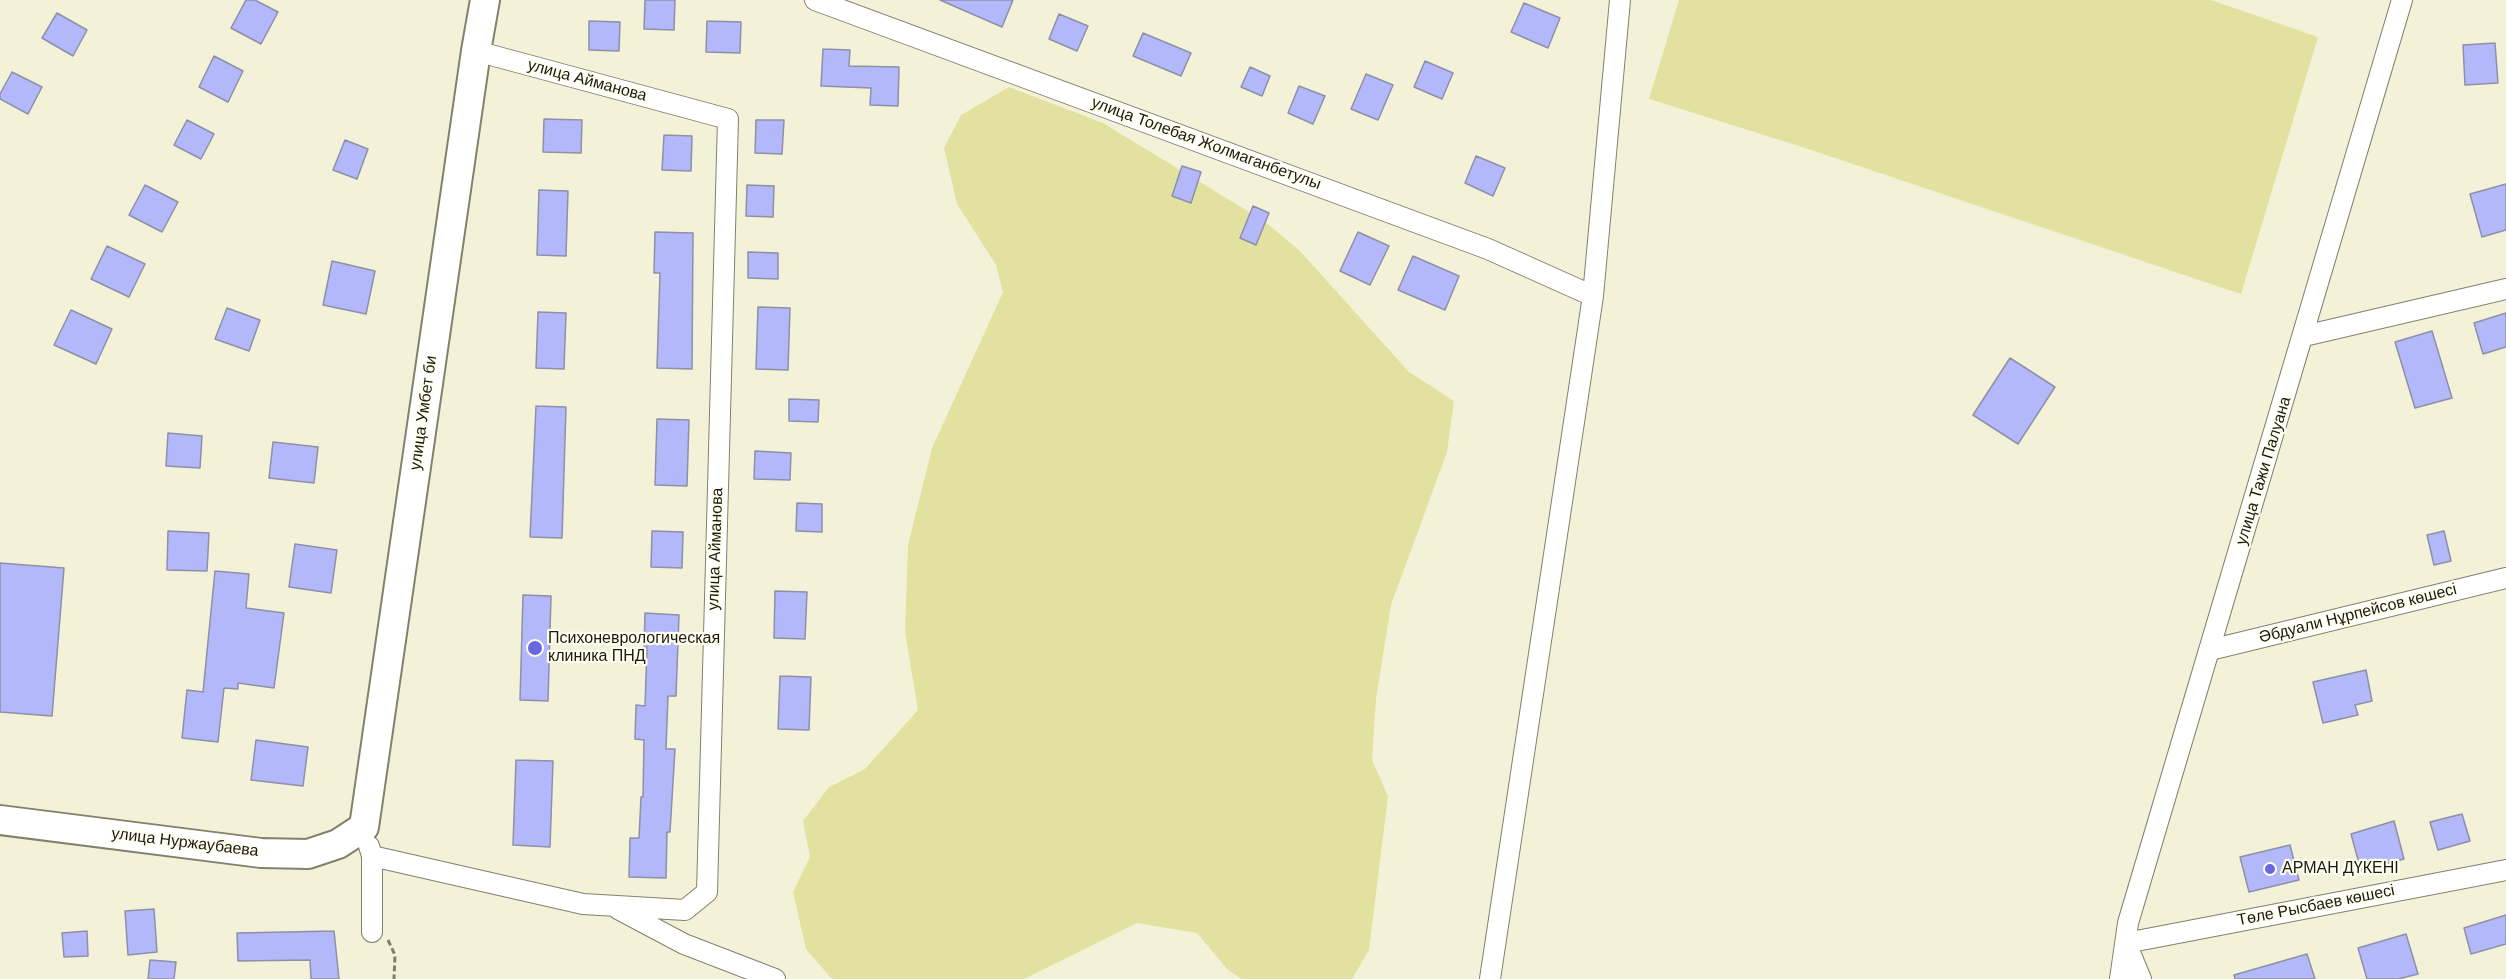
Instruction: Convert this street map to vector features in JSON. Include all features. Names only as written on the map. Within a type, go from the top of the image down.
[{"type":"street","name":"улица Умбет би","points":[[364,826],[485,0]]},
{"type":"street","name":"улица Толебая Жолмаганбетулы","points":[[815,0],[1488,249],[1593,296]]},
{"type":"street","points":[[1490,979],[1593,296],[1620,0]]},
{"type":"street","name":"улица Тажи Палуана","points":[[2120,979],[2128,923],[2402,0]]},
{"type":"street","name":"улица Айманова","points":[[372,856],[583,904],[685,910],[707,892],[728,119],[476,51]]},
{"type":"street","points":[[2304,336],[2506,289]]},
{"type":"street","name":"Әбдуали Нұрпейсов көшесі","points":[[2210,650],[2506,578]]},
{"type":"street","name":"улица Нуржаубаева","points":[[0,820],[261,853],[308,854],[338,844],[364,826]]},
{"type":"street","points":[[364,826],[372,856],[378,933]]},
{"type":"street","name":"Төле Рысбаев көшесі","points":[[2126,943],[2506,870]]},
{"type":"street","points":[[613,906],[684,944],[775,979]]},
{"type":"street","points":[[2126,943],[2141,979]]},
{"type":"path","points":[[378,933],[395,955],[394,979]]},
{"type":"shaded area","points":[[1679,0],[2211,0],[2318,37],[2241,294],[1799,146],[1649,99]]},
{"type":"shaded area","points":[[1009,87],[1103,123],[1264,221],[1300,251],[1409,372],[1454,401],[1447,452],[1391,605],[1376,699],[1372,760],[1388,796],[1369,950],[1352,979],[1242,979],[1228,970],[1197,933],[1137,923],[1024,979],[835,979],[831,978],[806,949],[793,892],[810,857],[803,821],[829,787],[865,769],[918,710],[905,632],[908,545],[932,448],[1003,292],[996,265],[957,204],[944,148],[961,115]]},
{"type":"building","points":[[246,0],[255,0],[278,12],[261,44],[231,28]]},
{"type":"building","points":[[645,0],[675,0],[674,30],[644,29]]},
{"type":"building","points":[[940,0],[1013,0],[1002,27]]},
{"type":"building","points":[[1524,3],[1560,18],[1548,48],[1511,32]]},
{"type":"building","points":[[57,13],[87,30],[73,56],[42,38]]},
{"type":"building","points":[[1059,14],[1088,26],[1077,51],[1049,39]]},
{"type":"building","points":[[589,21],[620,22],[619,51],[589,50]]},
{"type":"building","points":[[707,21],[741,22],[740,53],[706,52]]},
{"type":"building","points":[[1143,33],[1191,53],[1181,76],[1133,56]]},
{"type":"building","points":[[2495,43],[2498,83],[2465,85],[2463,45]]},
{"type":"building","points":[[823,49],[850,50],[849,66],[899,67],[898,106],[870,105],[871,88],[821,86]]},
{"type":"building","points":[[214,56],[243,71],[228,102],[199,87]]},
{"type":"building","points":[[1425,61],[1453,73],[1442,99],[1414,87]]},
{"type":"building","points":[[1250,67],[1270,76],[1262,96],[1241,87]]},
{"type":"building","points":[[12,72],[42,87],[28,114],[0,99],[0,94]]},
{"type":"building","points":[[1366,74],[1393,85],[1378,120],[1351,109]]},
{"type":"building","points":[[1299,86],[1325,96],[1313,124],[1288,113]]},
{"type":"building","points":[[544,119],[582,120],[581,153],[543,152]]},
{"type":"building","points":[[187,120],[214,134],[201,159],[174,145]]},
{"type":"building","points":[[756,120],[784,120],[782,154],[755,153]]},
{"type":"building","points":[[664,135],[692,136],[691,171],[662,170]]},
{"type":"building","points":[[345,140],[368,149],[357,179],[333,170]]},
{"type":"building","points":[[1476,156],[1505,168],[1493,196],[1465,183]]},
{"type":"building","points":[[1182,166],[1201,172],[1191,203],[1172,196]]},
{"type":"building","points":[[2506,184],[2506,230],[2482,237],[2470,194]]},
{"type":"building","points":[[145,185],[178,202],[162,232],[129,215]]},
{"type":"building","points":[[747,185],[774,186],[773,217],[746,216]]},
{"type":"building","points":[[539,190],[568,191],[566,256],[537,255]]},
{"type":"building","points":[[1253,206],[1269,213],[1256,245],[1240,238]]},
{"type":"building","points":[[655,232],[693,233],[692,369],[657,368],[660,273],[654,273]]},
{"type":"building","points":[[1358,232],[1389,246],[1370,285],[1340,271]]},
{"type":"building","points":[[107,246],[145,264],[129,297],[91,279]]},
{"type":"building","points":[[748,252],[778,253],[778,279],[748,278]]},
{"type":"building","points":[[1413,256],[1459,276],[1445,310],[1398,290]]},
{"type":"building","points":[[332,261],[375,271],[366,314],[323,305]]},
{"type":"building","points":[[758,307],[790,308],[788,370],[756,369]]},
{"type":"building","points":[[227,308],[260,320],[249,351],[215,339]]},
{"type":"building","points":[[71,310],[112,329],[96,364],[54,345]]},
{"type":"building","points":[[538,312],[566,313],[564,369],[536,368]]},
{"type":"building","points":[[2506,313],[2506,347],[2483,354],[2474,323]]},
{"type":"building","points":[[2432,331],[2452,398],[2415,408],[2395,342]]},
{"type":"building","points":[[2010,358],[2055,387],[2018,444],[1973,415]]},
{"type":"building","points":[[789,399],[819,400],[818,422],[789,421]]},
{"type":"building","points":[[536,406],[566,407],[562,538],[530,537]]},
{"type":"building","points":[[657,419],[689,420],[687,486],[655,485]]},
{"type":"building","points":[[168,433],[202,436],[200,468],[166,466]]},
{"type":"building","points":[[273,442],[318,447],[314,483],[269,478]]},
{"type":"building","points":[[755,451],[791,453],[790,480],[754,479]]},
{"type":"building","points":[[797,503],[822,504],[822,532],[796,531]]},
{"type":"building","points":[[168,531],[209,533],[207,571],[167,570]]},
{"type":"building","points":[[652,531],[683,532],[682,568],[651,567]]},
{"type":"building","points":[[2444,531],[2451,561],[2434,565],[2427,535]]},
{"type":"building","points":[[295,544],[337,550],[331,593],[289,587]]},
{"type":"building","points":[[0,563],[64,568],[52,716],[0,712]]},
{"type":"building","points":[[215,571],[249,574],[246,608],[284,613],[274,688],[238,683],[238,689],[224,688],[218,742],[182,738],[187,690],[203,692]]},
{"type":"building","points":[[775,591],[807,592],[805,639],[774,638]]},
{"type":"building","name":"Психоневрологическая клиника ПНД","points":[[523,595],[551,596],[548,701],[520,700]]},
{"type":"building","points":[[645,613],[679,615],[676,696],[668,696],[666,749],[675,749],[670,832],[667,832],[666,878],[629,877],[630,838],[639,838],[641,797],[643,797],[644,740],[635,739],[636,705],[645,706],[647,647],[644,647]]},
{"type":"building","points":[[2366,670],[2372,701],[2355,705],[2358,715],[2323,723],[2313,682]]},
{"type":"building","points":[[780,676],[811,677],[809,730],[778,729]]},
{"type":"building","points":[[256,740],[308,747],[303,786],[251,780]]},
{"type":"building","points":[[516,760],[553,761],[550,847],[513,845]]},
{"type":"building","points":[[2462,814],[2470,841],[2438,850],[2430,822]]},
{"type":"building","points":[[2394,821],[2404,859],[2361,871],[2351,834]]},
{"type":"building","name":"АРМАН ДҮКЕНІ","points":[[2290,845],[2299,880],[2249,892],[2240,857]]},
{"type":"building","points":[[154,909],[157,952],[128,955],[125,911]]},
{"type":"building","points":[[2506,915],[2506,944],[2471,954],[2464,928]]},
{"type":"building","points":[[87,931],[88,956],[64,957],[62,933]]},
{"type":"building","points":[[334,931],[339,979],[311,979],[310,960],[238,961],[237,933]]},
{"type":"building","points":[[2406,934],[2418,974],[2398,979],[2367,979],[2358,948]]},
{"type":"building","points":[[2307,954],[2315,979],[2235,979],[2234,975]]},
{"type":"building","points":[[150,960],[176,962],[174,979],[148,979]]},
{"type":"place","name":"Психоневрологическая клиника ПНД","points":[[535,648]]},
{"type":"place","name":"АРМАН ДҮКЕНІ","points":[[2270,869]]}]
